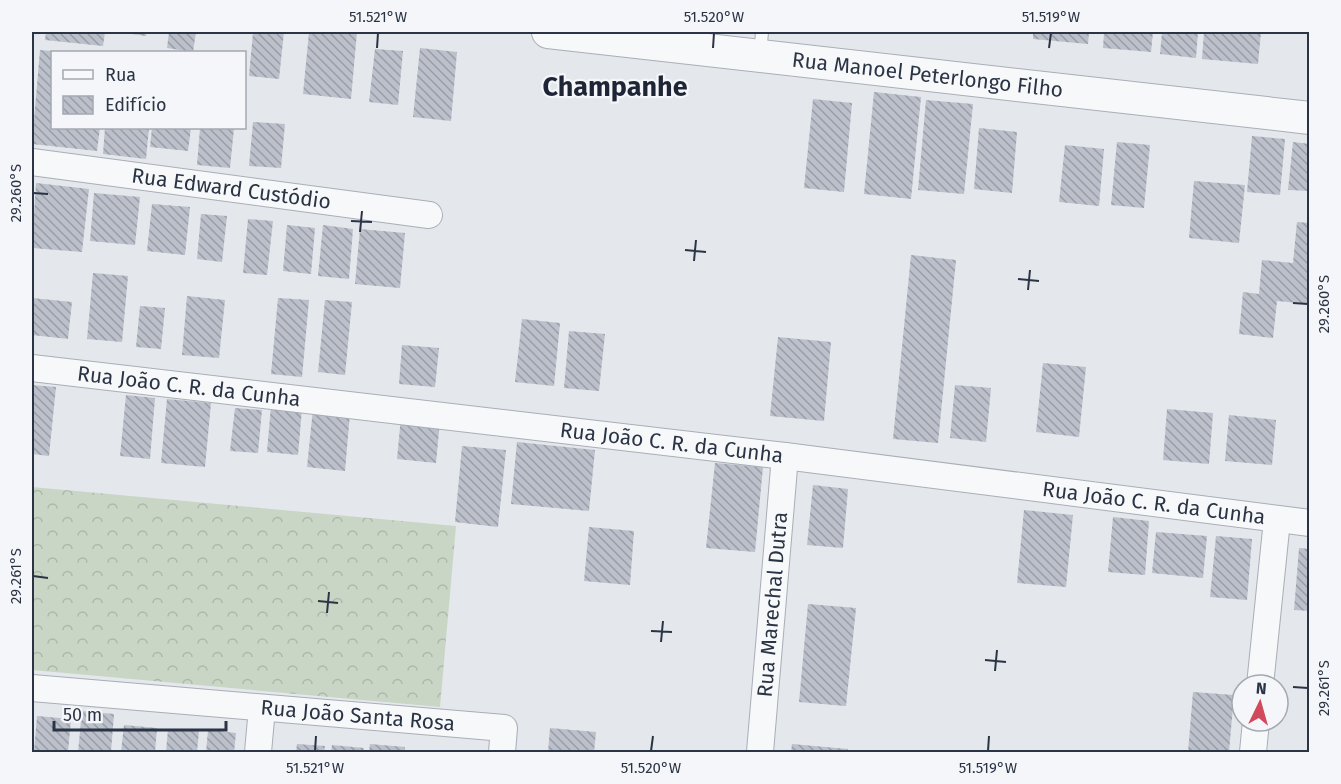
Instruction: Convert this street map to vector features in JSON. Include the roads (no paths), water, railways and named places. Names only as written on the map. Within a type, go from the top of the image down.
[{"type":"street","name":"Rua Manoel Peterlongo Filho","points":[[548,32],[761,44],[1310,118]]},
{"type":"street","name":"Rua Edward Custódio","points":[[32,162],[429,215]]},
{"type":"street","name":"Rua João C. R. da Cunha","points":[[32,368],[785,456],[1310,524]]},
{"type":"street","name":"Rua Marechal Dutra","points":[[760,753],[785,456]]},
{"type":"street","points":[[1261,673],[1277,520]]},
{"type":"street","name":"Rua João Santa Rosa","points":[[32,688],[262,708],[503,740]]},
{"type":"street","points":[[258,753],[262,708]]},
{"type":"street","points":[[1252,753],[1254,733]]},
{"type":"district","name":"Champanhe","points":[[615,87]]}]
